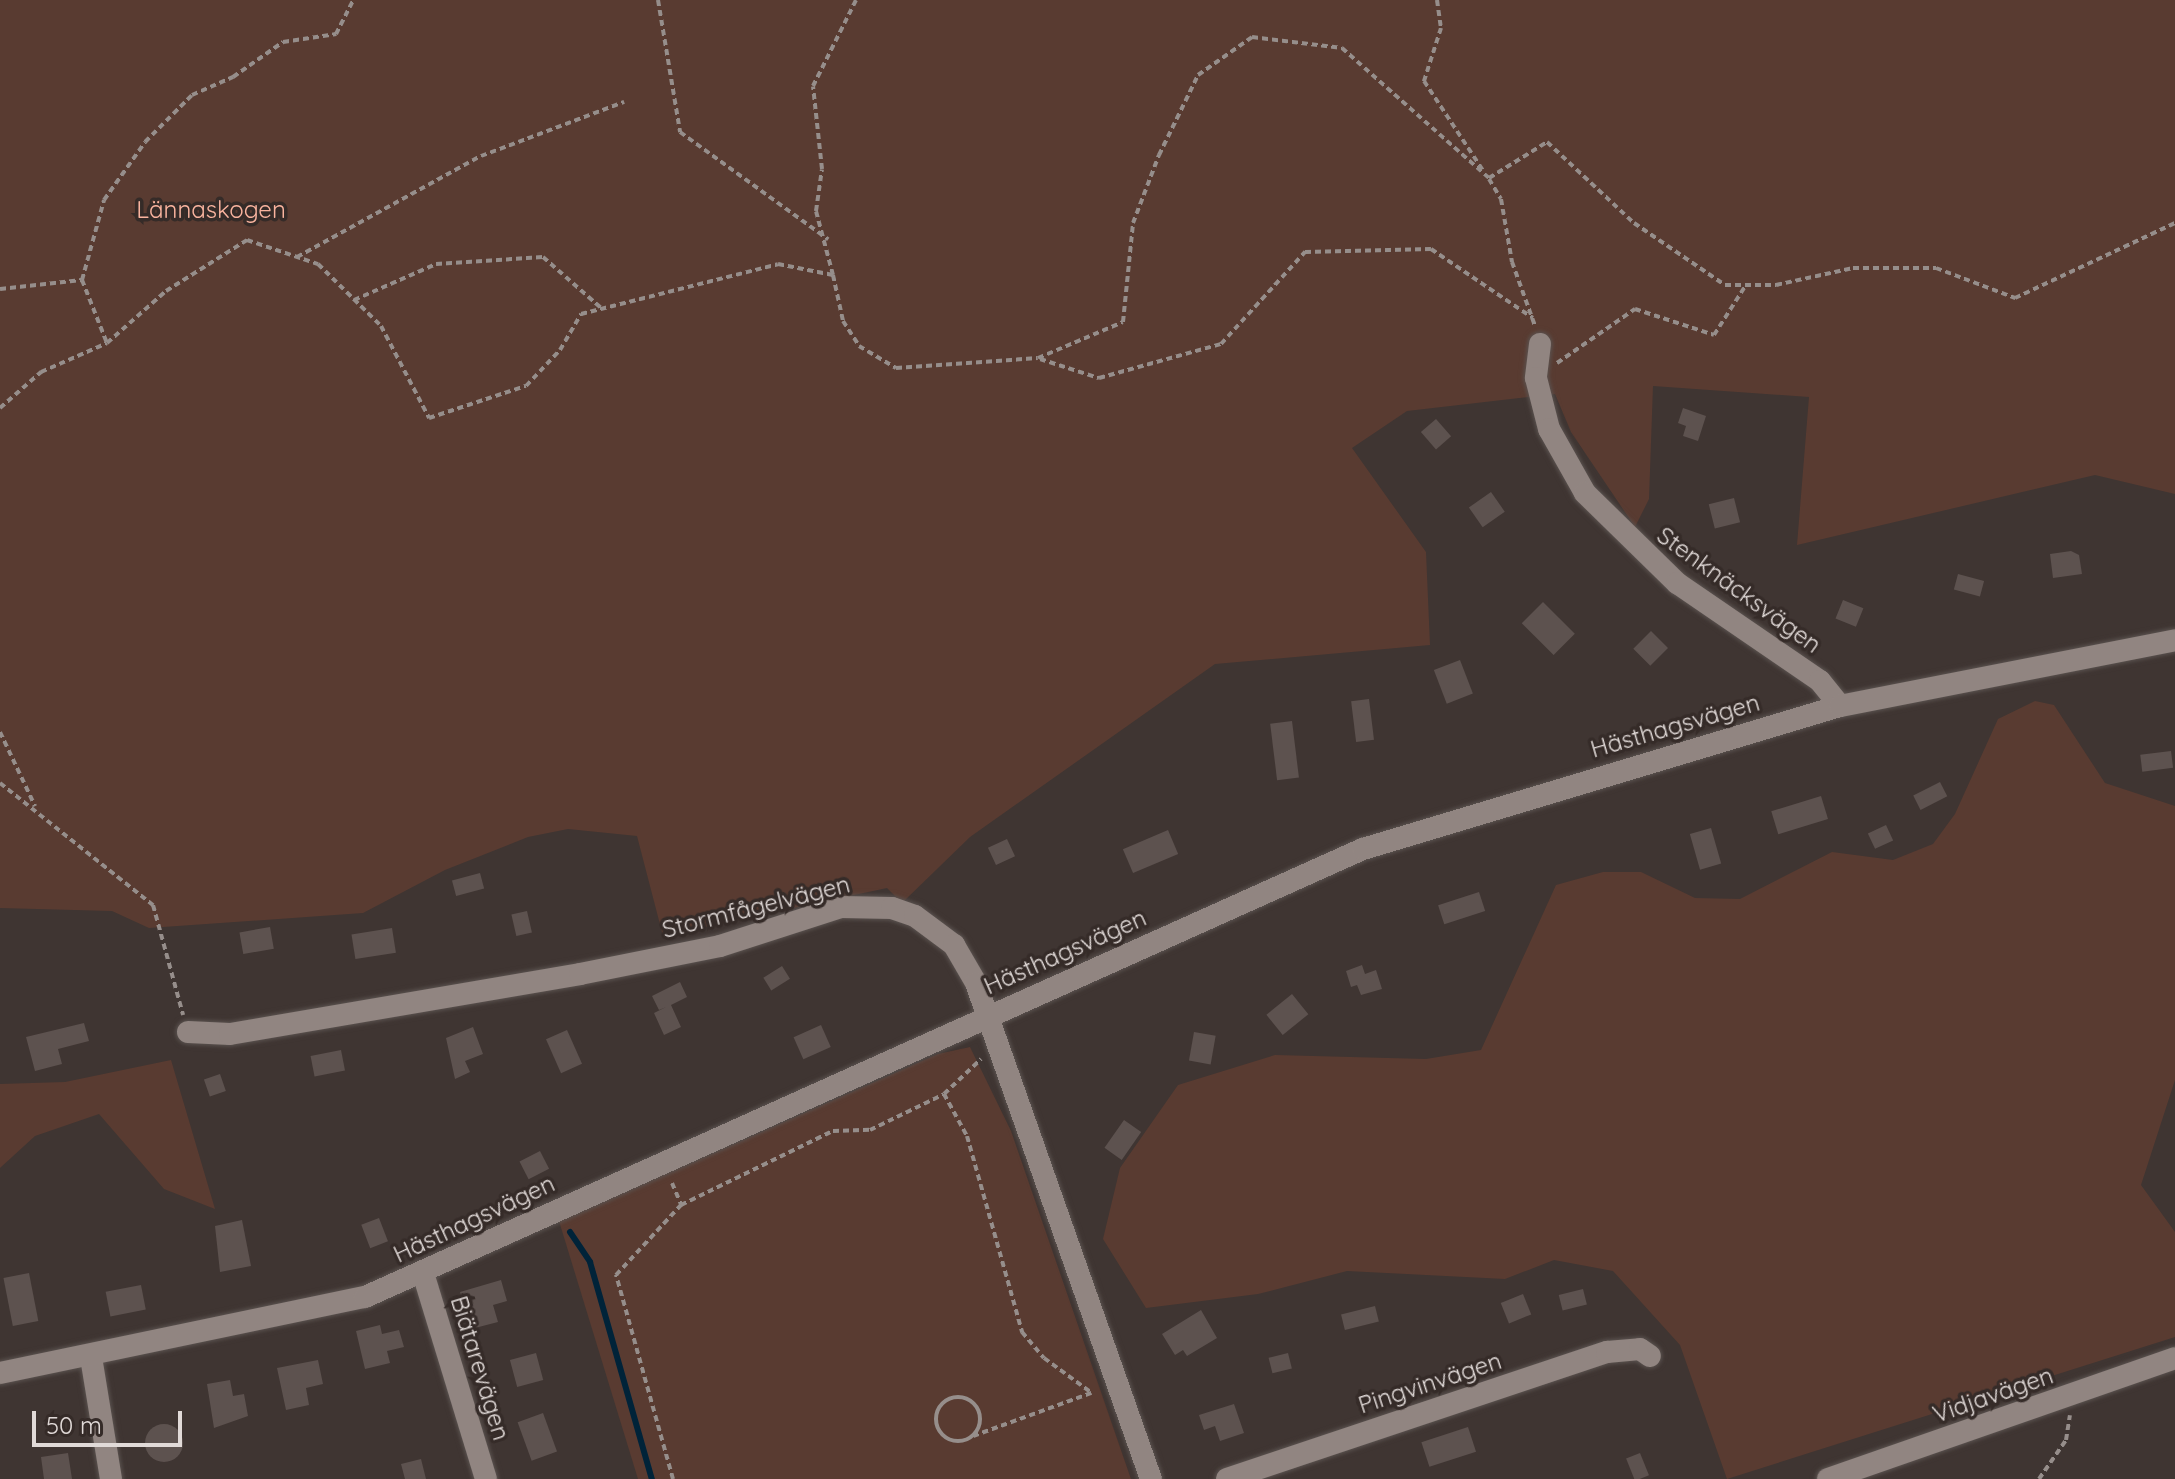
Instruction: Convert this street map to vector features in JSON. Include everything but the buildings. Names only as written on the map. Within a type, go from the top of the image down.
[{"type":"street","name":"Stenknäcksvägen","points":[[1540,344],[1536,378],[1563,456],[1611,522],[1677,583],[1820,681],[1840,706]]},
{"type":"street","name":"Hästhagsvägen","points":[[0,1373],[311,1311],[423,1273],[989,1015],[1363,849],[1840,706],[2175,640]]},
{"type":"street","name":"Stormfågelvägen","points":[[188,1032],[230,1034],[566,977],[720,946],[865,905],[892,908],[937,929],[966,963],[989,1015],[1151,1479]]},
{"type":"street","name":"Biätarevägen","points":[[423,1273],[486,1479]]},
{"type":"street","name":"Pingvinvägen","points":[[1227,1479],[1607,1352],[1640,1349],[1650,1356]]},
{"type":"street","points":[[91,1357],[111,1479]]},
{"type":"street","name":"Vidjavägen","points":[[1828,1479],[2175,1358]]},
{"type":"path","points":[[107,343],[82,280],[104,200],[145,142],[192,95],[233,77],[283,42],[336,34],[353,0]]},
{"type":"path","points":[[658,0],[680,132],[828,239]]},
{"type":"path","points":[[856,0],[813,86],[822,169],[816,211],[828,239],[843,321],[859,346],[896,368],[1038,358],[1123,322],[1133,223],[1159,155],[1198,75],[1252,37],[1342,48],[1489,178]]},
{"type":"path","points":[[1437,0],[1441,28],[1424,81],[1501,199],[1512,262],[1540,344]]},
{"type":"path","points":[[297,257],[481,156],[624,102]]},
{"type":"path","points":[[1489,178],[1547,142],[1634,223],[1725,285],[1776,285],[1853,268],[1936,268],[2015,298],[2175,223]]},
{"type":"path","points":[[0,408],[41,372],[107,343],[166,291],[247,240],[318,264],[381,326],[429,418],[526,386],[560,350],[581,314],[778,264],[833,275]]},
{"type":"path","points":[[1038,358],[1099,378],[1221,344],[1305,252],[1431,249],[1533,318]]},
{"type":"path","points":[[354,300],[436,264],[543,257],[601,309]]},
{"type":"path","points":[[0,289],[82,280]]},
{"type":"path","points":[[1536,378],[1635,309],[1714,335],[1746,285]]},
{"type":"path","points":[[0,732],[36,807]]},
{"type":"path","points":[[0,783],[36,807],[153,905],[188,1032]]},
{"type":"path","points":[[673,1479],[616,1275],[681,1205],[833,1131],[870,1130],[944,1094],[975,1070],[986,1046]]},
{"type":"path","points":[[944,1094],[967,1136],[1022,1332],[1044,1358],[1092,1393]]},
{"type":"path","points":[[973,1436],[980,1424],[973,1403],[945,1401],[935,1419],[940,1433],[952,1441],[973,1436],[1100,1390]]},
{"type":"path","points":[[2039,1479],[2066,1440],[2071,1412]]},
{"type":"green space","name":"Lännaskogen","points":[[0,0],[2175,0],[2175,494],[2095,475],[1797,545],[1809,397],[1653,386],[1649,499],[1635,527],[1571,432],[1555,394],[1407,411],[1352,448],[1426,552],[1430,645],[1215,664],[970,837],[902,903],[887,888],[663,936],[637,836],[568,829],[528,837],[445,870],[363,913],[149,928],[112,911],[0,908]]},
{"type":"green space","points":[[2035,701],[2054,705],[2105,783],[2175,806],[2175,1080],[2141,1185],[2175,1232],[2175,1337],[1727,1479],[1680,1345],[1613,1271],[1554,1260],[1505,1279],[1347,1271],[1258,1294],[1146,1308],[1103,1239],[1120,1168],[1178,1085],[1275,1055],[1426,1059],[1481,1050],[1556,885],[1603,872],[1641,872],[1695,898],[1740,899],[1832,852],[1893,860],[1933,844],[1955,814],[1998,719]]},
{"type":"green space","points":[[970,1047],[1011,1131],[1131,1479],[638,1479],[559,1221],[938,1054]]},
{"type":"green space","points":[[171,1060],[215,1209],[164,1189],[99,1114],[35,1136],[0,1168],[0,1084],[65,1082]]},
{"type":"waterway","points":[[570,1232],[590,1262],[652,1479]]}]
